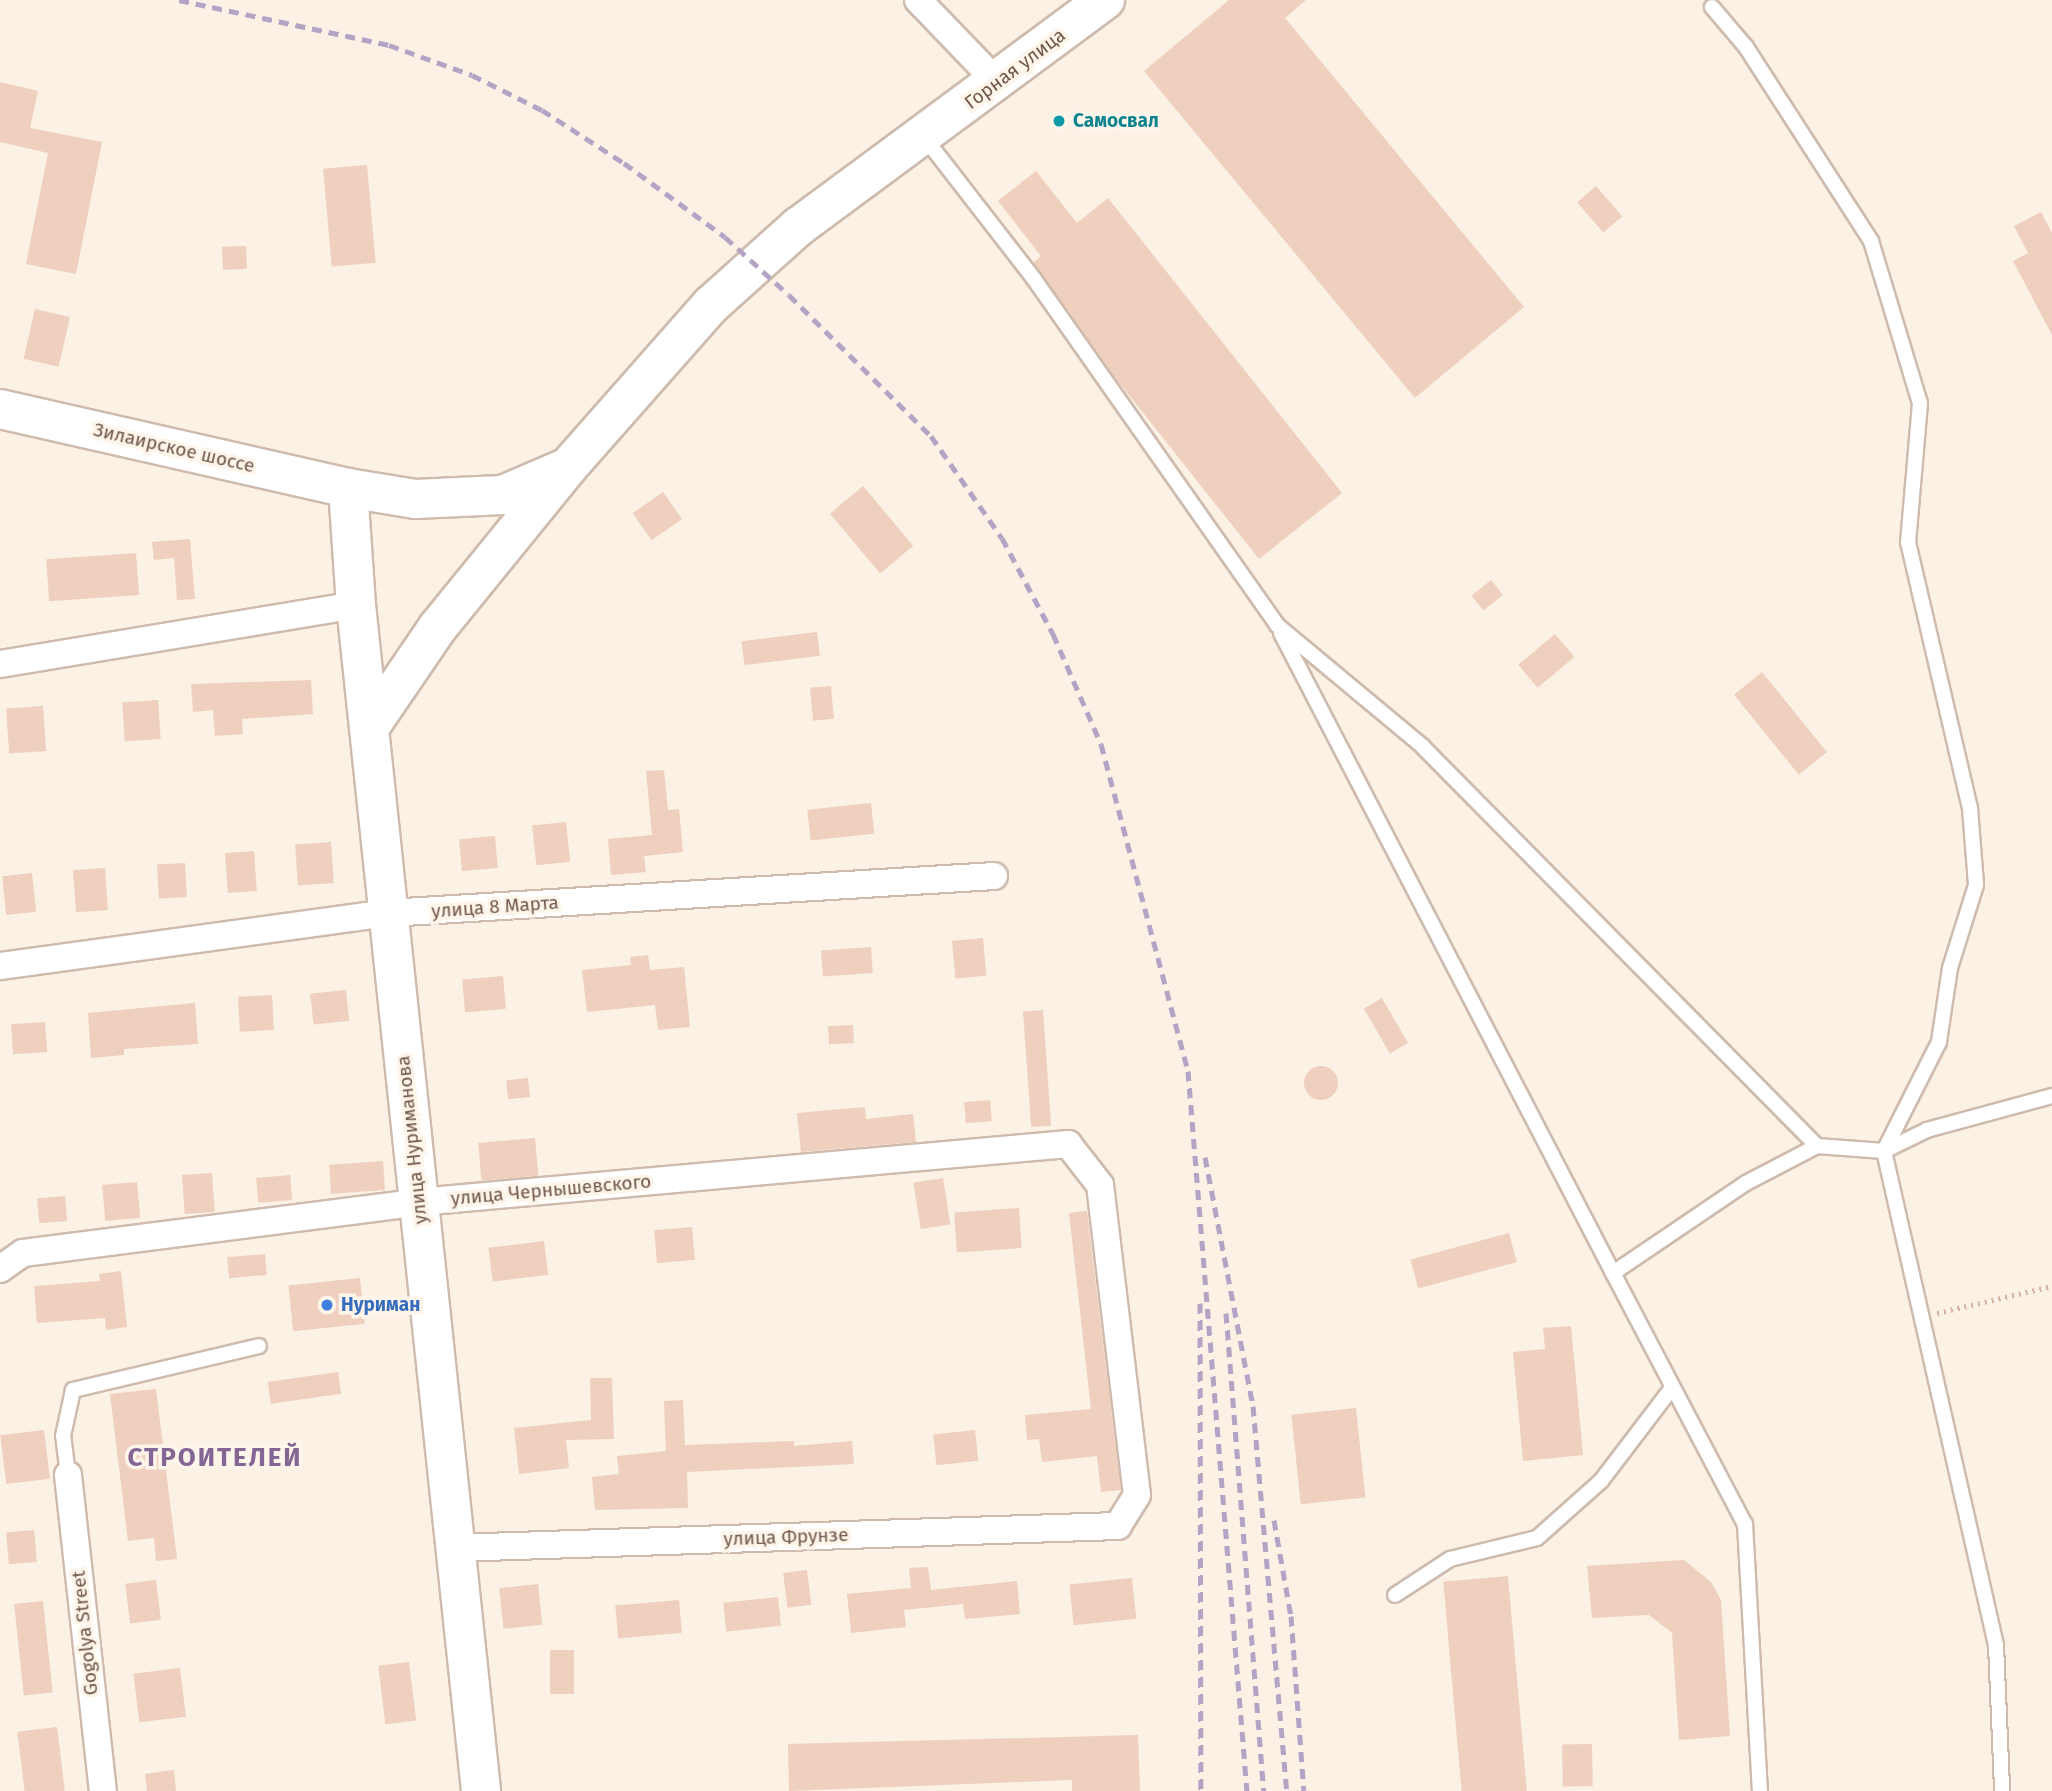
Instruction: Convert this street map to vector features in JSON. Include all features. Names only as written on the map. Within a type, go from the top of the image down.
[{"type":"main road","name":"Горная улица","points":[[369,728],[438,627],[568,467],[711,305],[798,228],[998,83],[1105,0]]},
{"type":"main road","name":"Зилаирское шоссе","points":[[0,409],[348,488],[415,499],[503,495],[568,467]]},
{"type":"main road","name":"улица Нуриманова","points":[[348,488],[356,605],[481,1791]]},
{"type":"street","points":[[918,0],[998,83]]},
{"type":"street","points":[[0,664],[356,605]]},
{"type":"street","name":"улица 8 Марта","points":[[0,966],[388,913],[994,876]]},
{"type":"street","name":"улица Чернышевского","points":[[0,1269],[23,1253],[419,1202],[1068,1144],[1100,1185],[1137,1495],[1118,1526]]},
{"type":"street","name":"Gogolya Street","points":[[68,1475],[103,1791]]},
{"type":"street","name":"улица Фрунзе","points":[[455,1548],[1118,1526]]},
{"type":"lane","points":[[1712,7],[1746,47],[1871,241],[1920,402],[1908,542],[1970,808],[1976,885],[1950,968],[1939,1042],[1884,1151],[1996,1644],[2003,1791]]},
{"type":"lane","points":[[924,137],[1034,279],[1277,625],[1671,1389],[1745,1524],[1760,1791]]},
{"type":"lane","points":[[1277,625],[1422,746],[1817,1146]]},
{"type":"lane","points":[[1613,1273],[1746,1183],[1817,1146],[1884,1151],[1927,1130],[2052,1096]]},
{"type":"lane","points":[[68,1475],[63,1436],[74,1390],[258,1346]]},
{"type":"lane","points":[[1395,1595],[1450,1559],[1537,1538],[1601,1481],[1671,1389]]},
{"type":"path","points":[[1922,1317],[2052,1286]]},
{"type":"building","points":[[1229,0],[1306,0],[1285,18],[1524,307],[1415,398],[1144,71]]},
{"type":"building","points":[[0,82],[38,91],[30,128],[102,142],[76,274],[26,264],[48,153],[0,142]]},
{"type":"building","points":[[367,165],[376,263],[332,266],[323,169]]},
{"type":"building","points":[[1036,171],[1077,223],[1108,198],[1342,493],[1259,559],[1117,380],[1033,263],[1041,256],[998,201]]},
{"type":"building","points":[[1596,186],[1622,216],[1603,233],[1577,202]]},
{"type":"building","points":[[2041,212],[2052,233],[2052,335],[2013,261],[2028,253],[2014,226]]},
{"type":"building","points":[[246,246],[247,269],[223,270],[222,247]]},
{"type":"building","points":[[35,309],[70,317],[59,367],[24,359]]},
{"type":"building","points":[[863,486],[913,546],[880,573],[830,514]]},
{"type":"building","points":[[663,492],[682,519],[652,540],[633,513]]},
{"type":"building","points":[[190,539],[195,599],[177,600],[174,558],[154,560],[152,542]]},
{"type":"building","points":[[136,553],[139,595],[49,601],[46,559]]},
{"type":"building","points":[[1491,580],[1503,595],[1484,610],[1472,596]]},
{"type":"building","points":[[817,632],[820,656],[744,665],[742,641]]},
{"type":"building","points":[[1555,634],[1574,657],[1538,688],[1518,665]]},
{"type":"building","points":[[1762,672],[1827,752],[1799,775],[1734,695]]},
{"type":"building","points":[[311,680],[313,714],[242,719],[243,734],[215,736],[213,710],[193,712],[191,684]]},
{"type":"building","points":[[831,686],[834,719],[813,721],[810,688]]},
{"type":"building","points":[[158,700],[161,739],[125,741],[122,703]]},
{"type":"building","points":[[43,706],[46,751],[9,753],[6,709]]},
{"type":"building","points":[[664,770],[668,810],[679,809],[683,852],[644,856],[646,872],[611,875],[608,839],[652,835],[646,771]]},
{"type":"building","points":[[871,803],[874,834],[811,841],[807,810]]},
{"type":"building","points":[[566,822],[570,862],[536,865],[532,826]]},
{"type":"building","points":[[495,836],[498,868],[462,871],[459,839]]},
{"type":"building","points":[[331,842],[334,883],[298,885],[295,845]]},
{"type":"building","points":[[254,851],[257,891],[228,893],[225,853]]},
{"type":"building","points":[[185,863],[187,897],[159,898],[157,864]]},
{"type":"building","points":[[105,868],[108,910],[76,912],[73,870]]},
{"type":"building","points":[[32,873],[36,912],[6,915],[2,876]]},
{"type":"building","points":[[983,938],[986,976],[955,979],[952,941]]},
{"type":"building","points":[[871,947],[873,973],[823,976],[821,950]]},
{"type":"building","points":[[648,955],[650,970],[684,967],[690,1027],[658,1030],[655,1005],[587,1012],[582,970],[631,965],[630,957]]},
{"type":"building","points":[[503,976],[506,1009],[465,1012],[462,980]]},
{"type":"building","points":[[346,990],[349,1021],[313,1025],[310,994]]},
{"type":"building","points":[[272,995],[274,1030],[240,1032],[238,997]]},
{"type":"building","points":[[1382,998],[1408,1043],[1390,1054],[1364,1008]]},
{"type":"building","points":[[195,1003],[198,1044],[124,1049],[124,1055],[91,1058],[88,1013]]},
{"type":"building","points":[[1043,1010],[1051,1126],[1031,1127],[1023,1011]]},
{"type":"building","points":[[45,1022],[47,1052],[13,1054],[11,1024]]},
{"type":"building","points":[[853,1025],[854,1043],[829,1044],[828,1026]]},
{"type":"building","points":[[1321,1066],[1333,1071],[1338,1083],[1333,1095],[1321,1100],[1309,1095],[1304,1083],[1309,1071]]},
{"type":"building","points":[[528,1078],[530,1097],[508,1099],[506,1080]]},
{"type":"building","points":[[990,1100],[992,1121],[966,1123],[964,1102]]},
{"type":"building","points":[[865,1107],[866,1119],[913,1114],[916,1142],[801,1152],[797,1113]]},
{"type":"building","points":[[535,1138],[538,1176],[482,1181],[478,1143]]},
{"type":"building","points":[[383,1161],[385,1190],[331,1194],[329,1165]]},
{"type":"building","points":[[212,1173],[215,1212],[185,1214],[182,1175]]},
{"type":"building","points":[[290,1175],[292,1200],[258,1203],[256,1178]]},
{"type":"building","points":[[943,1178],[950,1224],[921,1229],[913,1183]]},
{"type":"building","points":[[137,1182],[140,1218],[105,1221],[102,1185]]},
{"type":"building","points":[[65,1196],[67,1221],[39,1223],[37,1198]]},
{"type":"building","points":[[1019,1208],[1022,1248],[957,1252],[954,1213]]},
{"type":"building","points":[[1087,1211],[1121,1490],[1101,1492],[1097,1456],[1042,1462],[1039,1439],[1027,1440],[1025,1415],[1091,1409],[1069,1213]]},
{"type":"building","points":[[692,1227],[695,1260],[657,1263],[654,1230]]},
{"type":"building","points":[[1509,1233],[1517,1262],[1418,1288],[1410,1259]]},
{"type":"building","points":[[544,1241],[548,1275],[493,1282],[488,1248]]},
{"type":"building","points":[[265,1254],[267,1275],[229,1278],[227,1257]]},
{"type":"building","points":[[121,1271],[127,1327],[106,1330],[105,1318],[37,1323],[34,1286],[100,1281],[99,1274]]},
{"type":"building","name":"Нуриман","points":[[360,1278],[365,1324],[293,1331],[288,1286]]},
{"type":"building","points":[[1571,1326],[1583,1455],[1523,1461],[1513,1352],[1545,1349],[1543,1328]]},
{"type":"building","points":[[338,1372],[341,1394],[271,1404],[268,1382]]},
{"type":"building","points":[[590,1378],[612,1378],[614,1439],[566,1440],[569,1468],[519,1474],[514,1428],[591,1420]]},
{"type":"building","points":[[156,1389],[177,1559],[156,1561],[154,1538],[128,1541],[110,1394]]},
{"type":"building","points":[[683,1400],[685,1445],[794,1441],[794,1446],[852,1441],[854,1464],[687,1472],[688,1508],[595,1510],[592,1477],[619,1474],[617,1456],[666,1451],[664,1401]]},
{"type":"building","points":[[1356,1408],[1365,1498],[1301,1504],[1291,1415]]},
{"type":"building","points":[[44,1430],[50,1479],[6,1484],[0,1435]]},
{"type":"building","points":[[975,1430],[978,1461],[936,1465],[933,1434]]},
{"type":"building","points":[[34,1530],[37,1562],[9,1564],[6,1532]]},
{"type":"building","points":[[1684,1560],[1711,1582],[1721,1600],[1730,1736],[1679,1740],[1672,1633],[1649,1615],[1592,1618],[1587,1566]]},
{"type":"building","points":[[928,1567],[931,1590],[1017,1581],[1020,1614],[965,1619],[963,1604],[904,1610],[906,1627],[851,1633],[847,1594],[911,1588],[909,1568]]},
{"type":"building","points":[[807,1570],[811,1605],[787,1608],[783,1573]]},
{"type":"building","points":[[1508,1576],[1527,1791],[1462,1791],[1443,1582]]},
{"type":"building","points":[[1132,1578],[1136,1619],[1074,1625],[1069,1585]]},
{"type":"building","points":[[156,1580],[161,1620],[130,1623],[125,1584]]},
{"type":"building","points":[[538,1584],[542,1625],[503,1629],[499,1588]]},
{"type":"building","points":[[778,1597],[781,1626],[726,1632],[723,1603]]},
{"type":"building","points":[[679,1600],[682,1633],[618,1638],[615,1606]]},
{"type":"building","points":[[43,1601],[53,1692],[24,1696],[14,1604]]},
{"type":"building","points":[[550,1650],[574,1650],[574,1694],[550,1694]]},
{"type":"building","points":[[409,1662],[416,1721],[385,1724],[378,1666]]},
{"type":"building","points":[[180,1668],[186,1717],[139,1722],[133,1674]]},
{"type":"building","points":[[57,1727],[65,1791],[25,1791],[17,1732]]},
{"type":"building","points":[[1138,1735],[1140,1791],[1072,1791],[1072,1780],[789,1791],[788,1744]]},
{"type":"building","points":[[1592,1744],[1593,1786],[1563,1787],[1562,1745]]},
{"type":"building","points":[[174,1770],[176,1791],[147,1791],[145,1774]]},
{"type":"railway","points":[[179,0],[389,45],[472,75],[542,110],[624,163],[725,237],[789,295],[931,436],[1002,538],[1053,634],[1101,744],[1188,1071],[1247,1791]]},
{"type":"railway","points":[[1205,1157],[1253,1406],[1287,1791]]},
{"type":"railway","points":[[1200,1303],[1201,1791]]},
{"type":"railway","points":[[1226,1313],[1264,1791]]},
{"type":"railway","points":[[1274,1520],[1291,1616],[1304,1791]]},
{"type":"place","name":"Самосвал","points":[[1059,121]]},
{"type":"place","name":"Нуриман","points":[[327,1305]]},
{"type":"district","name":"СТРОИТЕЛЕЙ","points":[[215,1458]]}]
